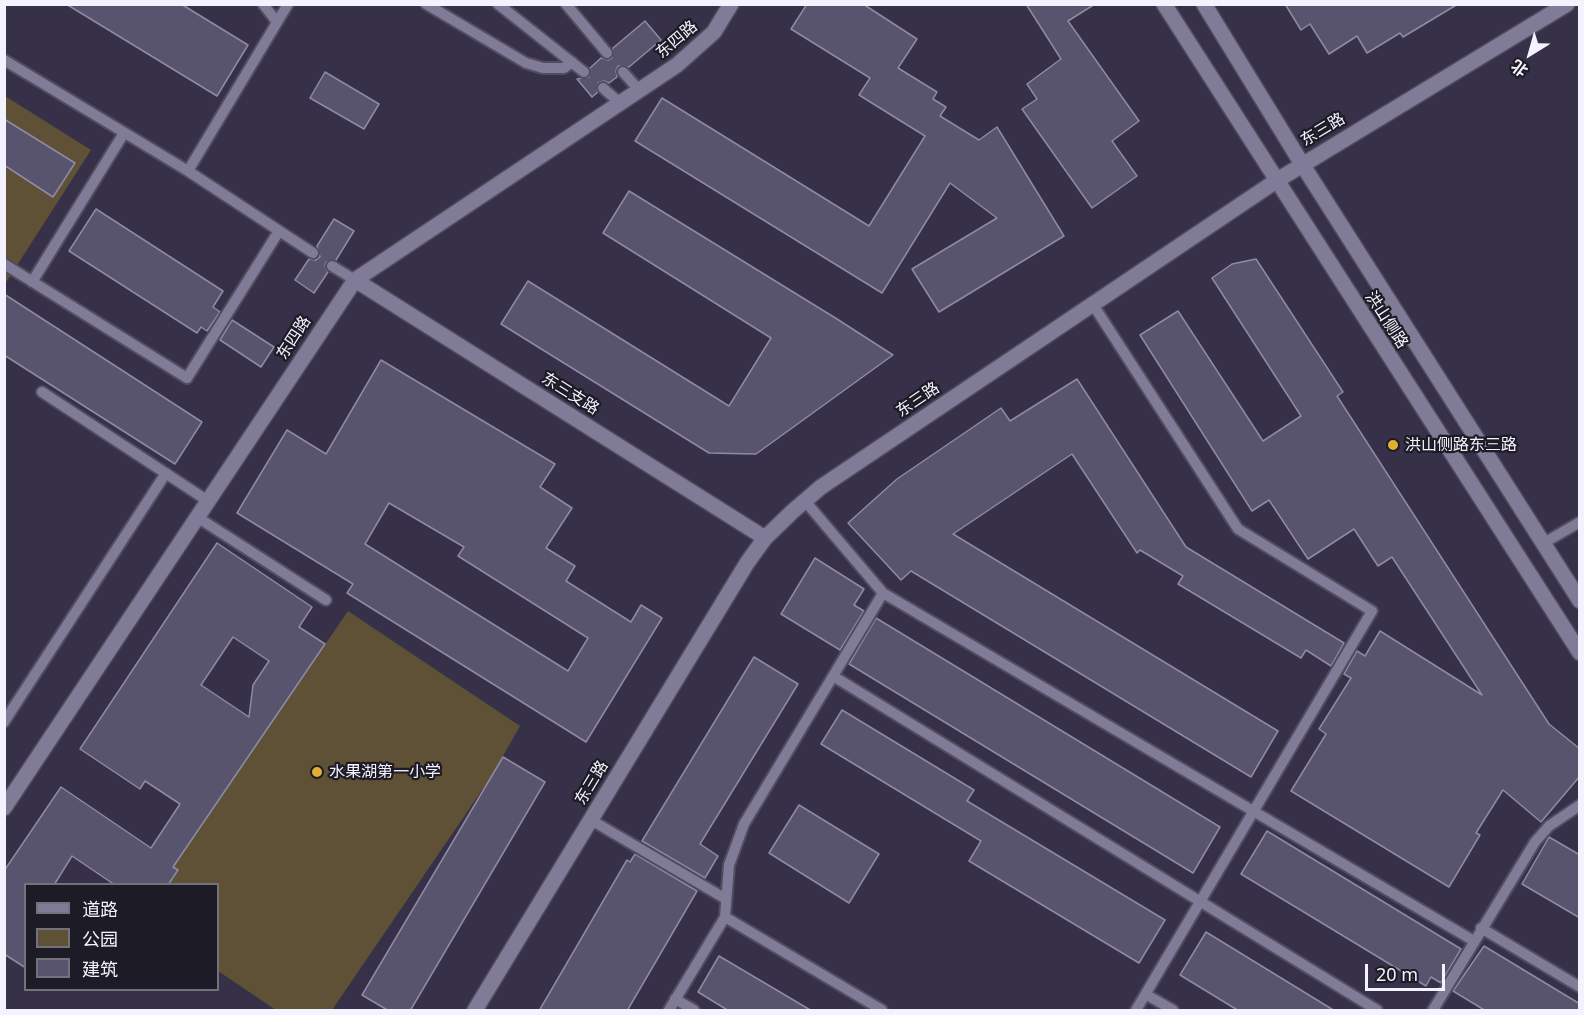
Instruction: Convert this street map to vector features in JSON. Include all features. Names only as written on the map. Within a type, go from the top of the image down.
[{"type":"street","name":"东四路","points":[[4,808],[355,280],[640,91],[706,40],[731,4]]},
{"type":"street","name":"洪山侧路","points":[[1164,4],[1580,653]]},
{"type":"street","name":"洪山侧路","points":[[1204,4],[1302,164],[1580,601]]},
{"type":"street","name":"东三路","points":[[475,1011],[742,571],[765,538],[805,501],[1092,303],[1302,164],[1567,4]]},
{"type":"street","name":"东三支路","points":[[355,280],[765,538]]},
{"type":"lane","points":[[263,4],[277,22]]},
{"type":"lane","points":[[188,171],[288,4]]},
{"type":"lane","points":[[426,4],[526,63],[543,68],[564,68],[572,62]]},
{"type":"lane","points":[[498,4],[584,72]]},
{"type":"lane","points":[[566,4],[607,53]]},
{"type":"lane","points":[[4,60],[188,171],[313,252]]},
{"type":"lane","points":[[623,72],[640,91]]},
{"type":"lane","points":[[603,88],[621,104]]},
{"type":"lane","points":[[32,282],[124,133]]},
{"type":"lane","points":[[4,264],[188,378],[279,231]]},
{"type":"lane","points":[[332,266],[355,280]]},
{"type":"lane","points":[[1092,303],[1238,529],[1372,611],[1136,1011]]},
{"type":"lane","points":[[42,392],[208,501]]},
{"type":"lane","points":[[4,722],[166,473]]},
{"type":"lane","points":[[805,501],[883,593],[1474,941]]},
{"type":"lane","points":[[197,517],[326,600]]},
{"type":"lane","points":[[1542,543],[1580,522]]},
{"type":"lane","points":[[669,1011],[725,917],[729,865],[744,824],[883,593]]},
{"type":"lane","points":[[833,676],[1377,1011]]},
{"type":"lane","points":[[1433,1011],[1535,842],[1550,826],[1580,805]]},
{"type":"lane","points":[[591,820],[726,899]]},
{"type":"lane","points":[[725,917],[882,1011]]},
{"type":"lane","points":[[1481,928],[1580,987]]},
{"type":"lane","points":[[1147,994],[1173,1011]]},
{"type":"lane","points":[[675,999],[694,1011]]},
{"type":"green space","points":[[5,96],[91,150],[5,284]]},
{"type":"green space","points":[[348,611],[520,726],[491,777],[332,1010],[276,1010],[219,972],[219,883],[169,883],[178,870],[166,862],[193,838]]},
{"type":"building","points":[[66,4],[181,4],[248,45],[217,96]]},
{"type":"building","points":[[807,4],[863,4],[917,39],[898,68],[937,92],[933,99],[946,107],[940,116],[979,140],[997,127],[1064,236],[939,312],[912,269],[997,218],[950,183],[882,293],[635,141],[662,98],[869,226],[925,136],[859,95],[870,78],[791,29]]},
{"type":"building","points":[[1026,4],[1095,4],[1068,21],[1139,121],[1112,141],[1137,176],[1092,208],[1022,109],[1037,99],[1027,84],[1061,59]]},
{"type":"building","points":[[1285,4],[1458,4],[1403,37],[1400,33],[1367,53],[1357,36],[1329,54],[1310,24],[1301,30]]},
{"type":"building","points":[[645,21],[661,40],[629,67],[618,66],[617,77],[609,83],[604,81],[598,83],[597,93],[592,97],[577,79],[589,77],[590,68],[601,58],[608,60],[612,58],[613,48]]},
{"type":"building","points":[[325,72],[379,104],[364,129],[310,98]]},
{"type":"building","points":[[4,119],[75,163],[53,197],[4,165]]},
{"type":"building","points":[[629,191],[893,355],[756,454],[709,453],[501,324],[528,281],[729,406],[771,338],[603,233]]},
{"type":"building","points":[[96,209],[223,291],[213,307],[220,312],[207,331],[201,327],[197,333],[69,251]]},
{"type":"building","points":[[334,219],[354,231],[336,260],[326,262],[328,272],[314,293],[295,280],[309,259],[316,260],[320,257],[317,246]]},
{"type":"building","points":[[1256,259],[1343,392],[1337,396],[1549,724],[1580,749],[1580,776],[1541,822],[1503,790],[1476,833],[1480,835],[1449,887],[1291,791],[1326,734],[1319,729],[1351,678],[1344,674],[1357,651],[1365,656],[1380,631],[1482,695],[1392,557],[1378,566],[1354,529],[1308,559],[1269,500],[1252,511],[1140,335],[1178,311],[1263,441],[1301,416],[1212,278],[1232,264]]},
{"type":"building","points":[[4,294],[202,422],[175,464],[4,355]]},
{"type":"building","points":[[232,320],[274,347],[261,367],[220,340]]},
{"type":"building","points":[[381,360],[555,464],[540,487],[572,508],[546,548],[575,566],[566,581],[631,622],[641,605],[662,618],[586,742],[347,593],[353,584],[237,513],[287,430],[326,454]],"holes":[[[389,503],[464,547],[458,556],[588,638],[568,671],[365,544]]]},
{"type":"building","points":[[1077,379],[1186,547],[1344,643],[1331,666],[1306,650],[1301,658],[1178,584],[1183,576],[1140,550],[1137,553],[1072,454],[953,534],[1278,731],[1251,777],[911,571],[901,580],[848,523],[897,479],[1001,408],[1010,421]]},
{"type":"building","points":[[217,543],[312,607],[299,627],[325,644],[173,867],[178,870],[169,883],[112,883],[72,856],[55,883],[24,883],[24,967],[4,954],[4,871],[61,787],[151,848],[180,804],[145,781],[140,789],[80,749]],"holes":[[[233,637],[269,661],[253,685],[249,717],[201,685]]]},
{"type":"building","points":[[815,558],[864,589],[854,605],[864,611],[840,650],[781,614]]},
{"type":"building","points":[[876,618],[1220,827],[1193,873],[849,664]]},
{"type":"building","points":[[754,657],[798,684],[700,844],[718,856],[705,878],[642,841]]},
{"type":"building","points":[[842,710],[974,790],[967,801],[1165,920],[1139,963],[969,861],[981,841],[821,744]]},
{"type":"building","points":[[503,757],[545,782],[410,1011],[389,1011],[362,995]]},
{"type":"building","points":[[799,805],[879,854],[849,903],[769,853]]},
{"type":"building","points":[[1267,831],[1461,949],[1441,983],[1431,977],[1426,986],[1241,874]]},
{"type":"building","points":[[1549,837],[1580,855],[1580,918],[1522,884]]},
{"type":"building","points":[[635,854],[697,891],[627,1011],[539,1011],[627,860],[630,862]]},
{"type":"building","points":[[1206,932],[1335,1011],[1239,1011],[1180,975]]},
{"type":"building","points":[[1484,946],[1580,1004],[1580,1011],[1486,1011],[1453,991]]},
{"type":"building","points":[[719,956],[812,1011],[729,1011],[698,992]]},
{"type":"place","name":"洪山侧路东三路","points":[[1393,445]]},
{"type":"place","name":"水果湖第一小学","points":[[317,772]]}]
